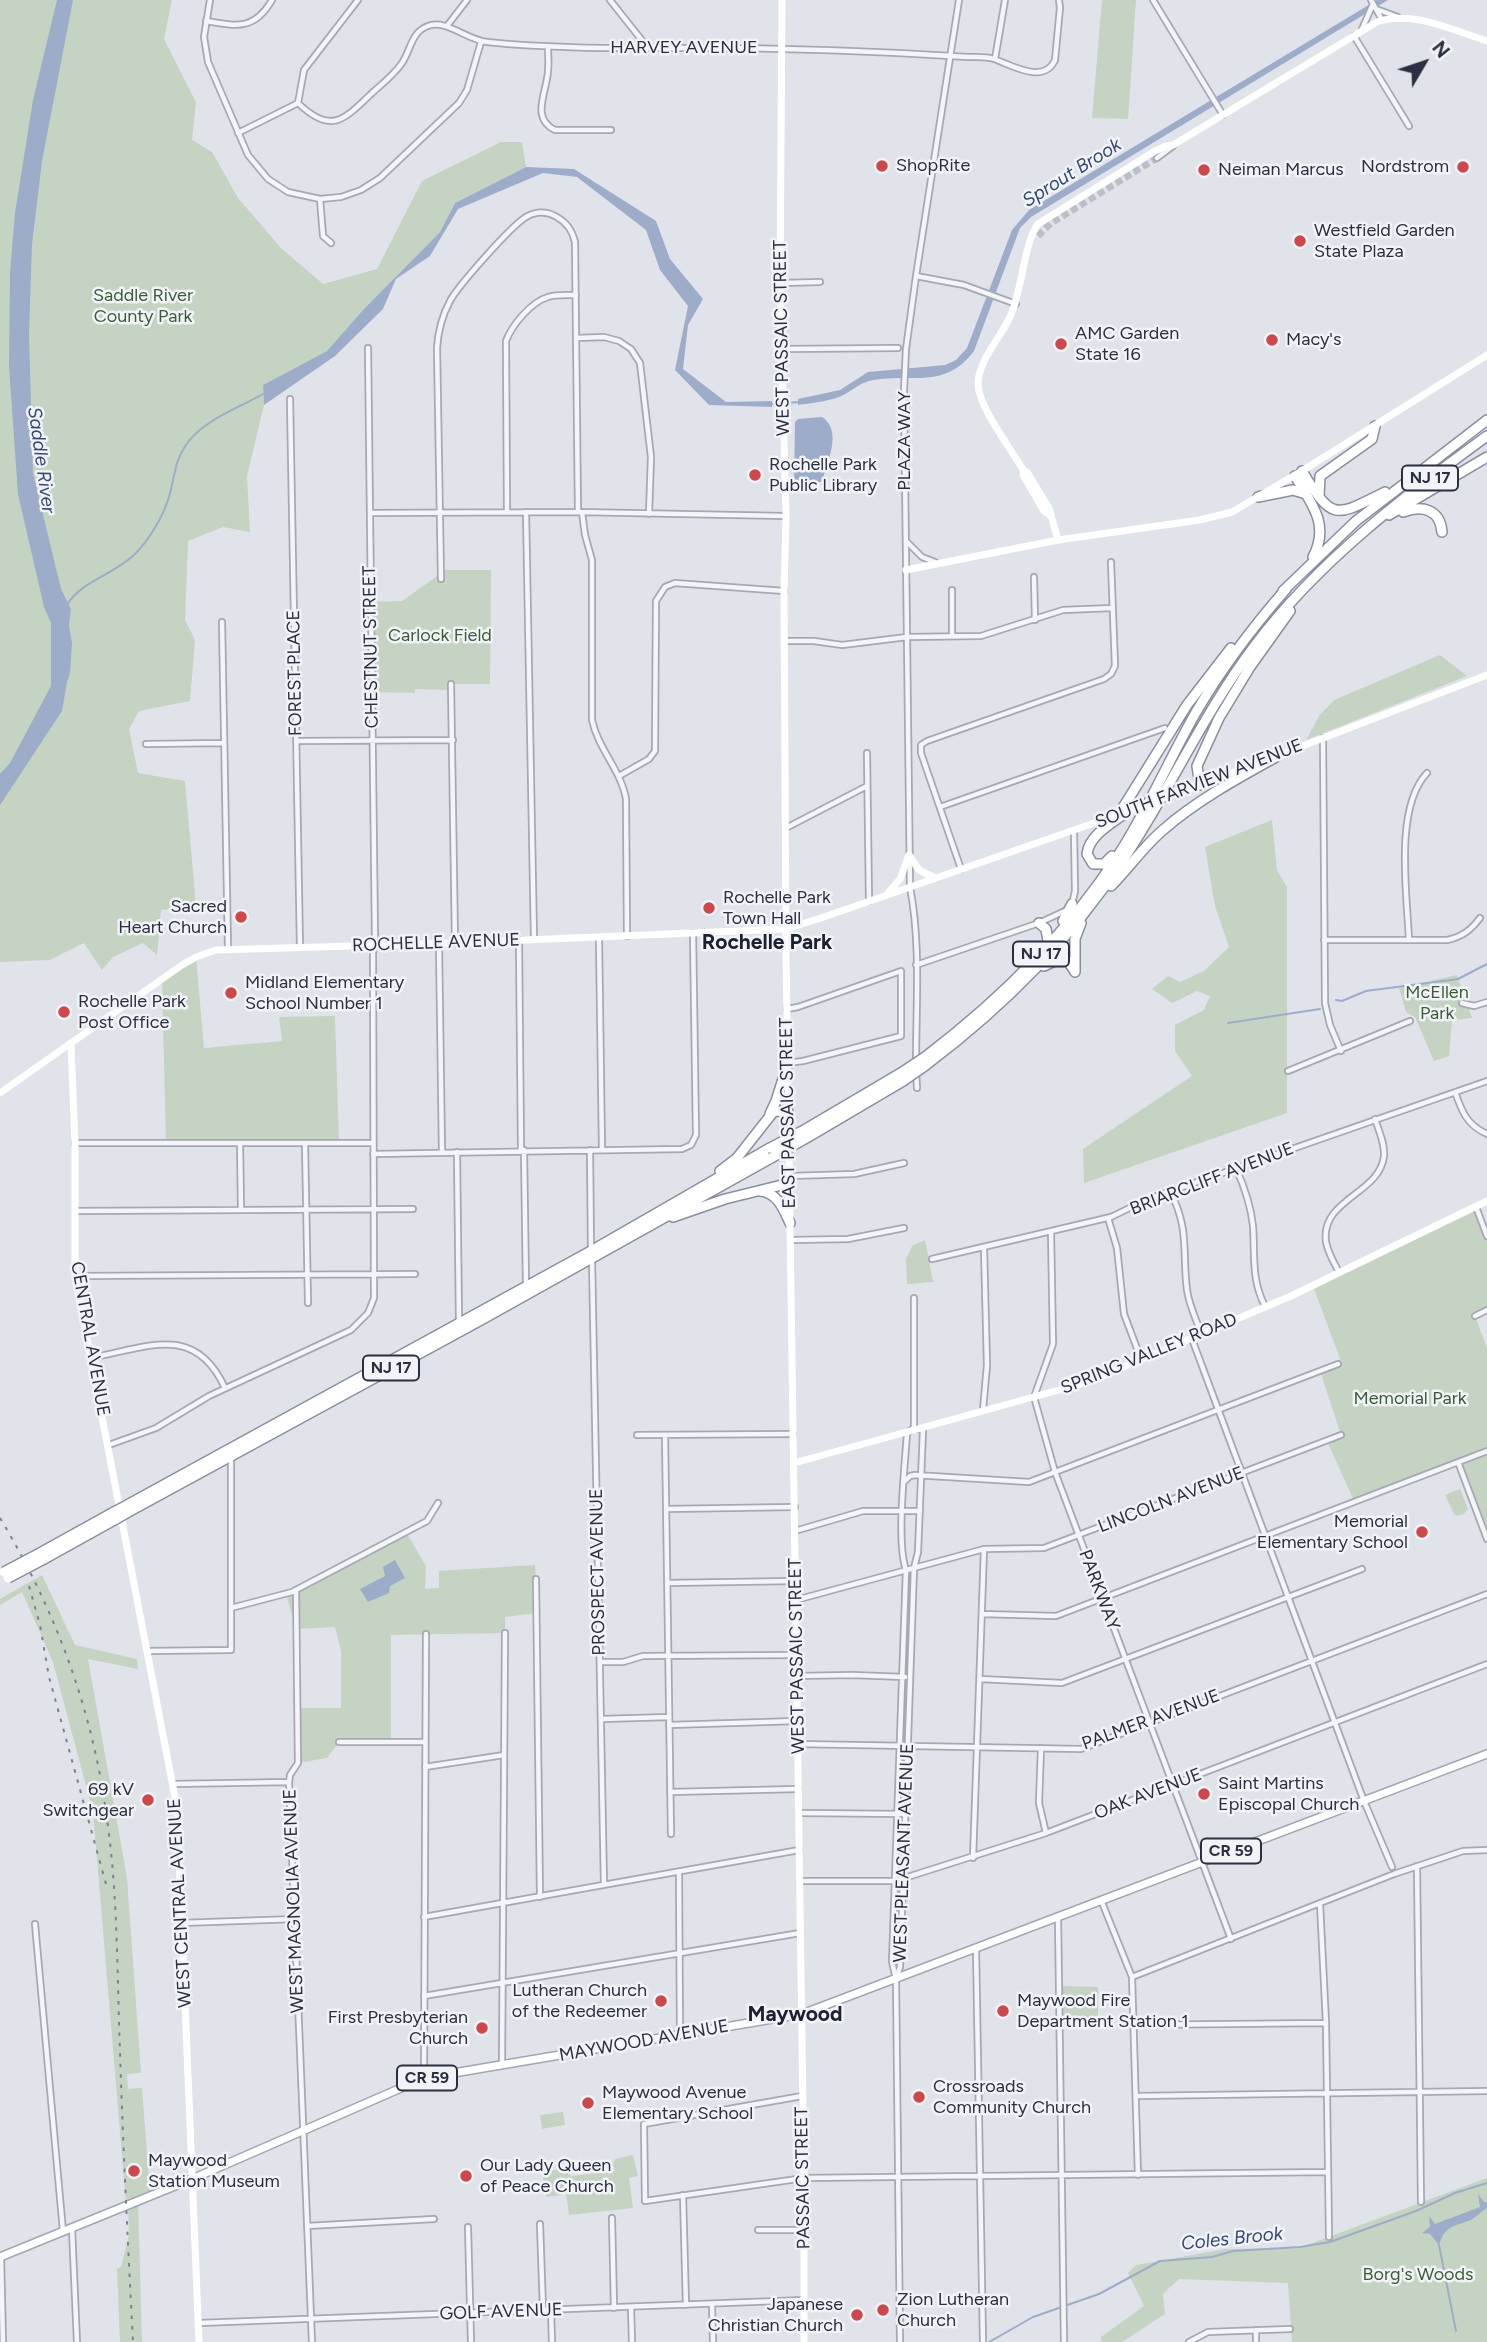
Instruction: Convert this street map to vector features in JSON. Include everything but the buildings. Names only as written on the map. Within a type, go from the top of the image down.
[{"type":"highway","points":[[1454,444],[1487,412]]},
{"type":"highway","name":"NJ 17","points":[[926,1061],[987,1007],[1047,944],[1102,879],[1133,830],[1230,659],[1286,589],[1356,521],[1487,420]]},
{"type":"highway","points":[[1319,498],[1320,476],[1372,439],[1376,425]]},
{"type":"highway","name":"NJ 17","points":[[3,1577],[231,1456],[592,1255],[670,1207],[807,1133],[902,1077],[985,1018],[1031,975],[1099,895],[1140,834],[1231,678],[1276,619],[1312,580],[1401,500],[1487,436]]},
{"type":"highway","points":[[1375,523],[1487,457]]},
{"type":"highway","points":[[1299,474],[1320,522],[1321,534],[1314,555],[1302,571]]},
{"type":"highway","points":[[1299,474],[1330,509],[1344,511],[1406,482]]},
{"type":"highway","points":[[1258,497],[1293,490],[1306,494]]},
{"type":"highway","points":[[1375,523],[1410,509],[1425,509],[1437,516],[1442,532]]},
{"type":"highway","points":[[1196,787],[1197,766],[1219,718],[1250,667],[1312,580]]},
{"type":"highway","points":[[1133,830],[1104,864],[1093,864],[1089,860],[1087,854],[1090,843],[1123,813],[1191,699],[1239,638],[1286,589]]},
{"type":"highway","points":[[1099,895],[1112,885],[1171,823],[1276,757]]},
{"type":"highway","points":[[1047,944],[1072,904]]},
{"type":"highway","points":[[1031,975],[1061,958],[1072,964],[1075,972],[1075,939],[1088,909]]},
{"type":"highway","points":[[1039,923],[1046,929],[1047,944]]},
{"type":"highway","points":[[769,1116],[788,1063]]},
{"type":"highway","points":[[670,1207],[737,1158],[774,1111],[789,1112]]},
{"type":"highway","name":"NJ 17","points":[[130,1508],[459,1323],[658,1221],[770,1153]]},
{"type":"highway","points":[[658,1221],[790,1179]]},
{"type":"highway","points":[[755,1191],[773,1195],[790,1223]]},
{"type":"street","points":[[210,0],[204,37],[206,55],[248,155],[268,179],[288,192],[320,199],[352,195],[372,184],[453,111],[467,90],[481,42]]},
{"type":"street","points":[[206,21],[244,25],[259,16],[272,0]]},
{"type":"street","points":[[298,103],[303,70],[358,0]]},
{"type":"street","points":[[298,103],[316,118],[328,121],[342,119],[398,69],[417,33],[432,25],[447,26],[467,0]]},
{"type":"street","points":[[610,0],[648,48]]},
{"type":"street","points":[[616,7],[617,0]]},
{"type":"street","name":"WEST PASSAIC STREET","points":[[782,0],[780,283],[786,516],[786,929]]},
{"type":"street","name":"PLAZA WAY","points":[[917,1088],[916,965],[909,855],[904,383],[916,276],[960,0]]},
{"type":"street","points":[[995,59],[1005,0]]},
{"type":"street","name":"HARVEY AVENUE","points":[[447,26],[481,42],[548,48],[781,48],[951,55],[995,59],[1009,67],[1042,71],[1051,67],[1055,60],[1059,0]]},
{"type":"street","points":[[1153,0],[1223,115]]},
{"type":"street","points":[[1362,30],[1373,4]]},
{"type":"street","points":[[1373,4],[1398,17]]},
{"type":"street","points":[[1373,4],[1382,20]]},
{"type":"street","points":[[1157,158],[1173,145],[1382,20],[1398,17],[1415,19],[1487,41]]},
{"type":"street","points":[[1353,36],[1409,126]]},
{"type":"street","points":[[548,48],[548,72],[541,105],[542,116],[547,125],[555,130],[611,130]]},
{"type":"street","points":[[238,133],[298,103]]},
{"type":"street","points":[[1058,540],[1049,508],[986,407],[978,387],[984,363],[1016,304],[1035,229],[1044,219],[1155,151],[1173,145]]},
{"type":"street","points":[[320,199],[323,236],[331,243]]},
{"type":"street","points":[[441,579],[437,348],[441,323],[457,289],[519,222],[538,213],[557,217],[571,230],[575,242],[580,512],[592,560],[592,720],[598,741],[619,776],[626,799],[627,936]]},
{"type":"street","points":[[1028,251],[1038,236]]},
{"type":"street","points":[[916,276],[947,280],[1016,304]]},
{"type":"street","points":[[780,283],[820,282]]},
{"type":"street","points":[[507,512],[506,341],[514,325],[538,302],[550,296],[576,295]]},
{"type":"street","points":[[576,338],[604,337],[619,341],[631,349],[640,363],[651,457],[649,514]]},
{"type":"street","name":"CHESTNUT STREET","points":[[109,1445],[156,1428],[225,1388],[357,1325],[372,1306],[375,1291],[374,945],[368,348]]},
{"type":"street","points":[[782,349],[898,348]]},
{"type":"street","points":[[906,570],[1058,540],[1221,516],[1299,474],[1487,355]]},
{"type":"street","name":"FOREST PLACE","points":[[290,399],[300,948]]},
{"type":"street","points":[[526,512],[534,939]]},
{"type":"street","points":[[370,513],[580,512],[786,516]]},
{"type":"street","points":[[905,540],[922,558],[939,564]]},
{"type":"street","points":[[961,869],[921,753],[921,745],[1104,679],[1111,674],[1115,666],[1111,562]]},
{"type":"street","points":[[1034,577],[1035,620]]},
{"type":"street","points":[[619,776],[649,759],[655,751],[656,601],[661,591],[675,583],[784,592]]},
{"type":"street","points":[[952,590],[952,635]]},
{"type":"street","points":[[785,641],[842,645],[907,637],[981,636],[1063,610],[1112,608]]},
{"type":"street","points":[[222,622],[228,948]]},
{"type":"street","name":"SOUTH FARVIEW AVENUE","points":[[910,887],[1196,787],[1487,675]]},
{"type":"street","points":[[452,684],[455,943]]},
{"type":"street","points":[[940,807],[1165,728]]},
{"type":"street","points":[[1323,737],[1327,1014],[1341,1051]]},
{"type":"street","points":[[297,741],[453,740]]},
{"type":"street","points":[[146,744],[224,743]]},
{"type":"street","points":[[867,753],[869,902]]},
{"type":"street","points":[[1409,940],[1405,827],[1417,783],[1427,773]]},
{"type":"street","points":[[785,828],[867,786]]},
{"type":"street","points":[[916,965],[1065,912],[1072,904],[1075,891],[1074,831]]},
{"type":"street","points":[[909,855],[919,870],[935,878]]},
{"type":"street","points":[[885,896],[900,879],[909,855]]},
{"type":"street","name":"ROCHELLE AVENUE","points":[[0,1093],[205,952],[228,948],[455,943],[786,929],[910,887]]},
{"type":"street","points":[[1324,940],[1455,938],[1473,928],[1480,918]]},
{"type":"street","name":"EAST PASSAIC STREET","points":[[786,929],[791,1298]]},
{"type":"street","points":[[373,1154],[682,1149],[691,1145],[696,1135],[693,933]]},
{"type":"street","points":[[599,937],[602,1150]]},
{"type":"street","points":[[519,940],[526,1287]]},
{"type":"street","points":[[439,943],[442,1152]]},
{"type":"street","points":[[787,1009],[901,971],[901,1036],[788,1063]]},
{"type":"street","points":[[1462,1003],[1475,1006],[1487,1002]]},
{"type":"street","points":[[1288,1071],[1410,1021]]},
{"type":"street","name":"CENTRAL AVENUE","points":[[71,1044],[75,1143],[75,1276],[145,1631]]},
{"type":"street","name":"BRIARCLIFF AVENUE","points":[[932,1259],[1108,1218],[1170,1191],[1487,1081]]},
{"type":"street","points":[[1455,1092],[1465,1118],[1476,1129],[1487,1134]]},
{"type":"street","points":[[1339,1273],[1326,1243],[1327,1226],[1339,1207],[1374,1178],[1382,1166],[1384,1145],[1375,1119]]},
{"type":"street","points":[[75,1143],[373,1143]]},
{"type":"street","points":[[240,1143],[241,1210]]},
{"type":"street","points":[[305,1143],[308,1303]]},
{"type":"street","name":"PROSPECT AVENUE","points":[[590,1150],[604,1885]]},
{"type":"street","points":[[457,1152],[459,1323]]},
{"type":"street","points":[[790,1179],[854,1174],[904,1163]]},
{"type":"street","points":[[1236,1168],[1249,1204],[1253,1224],[1255,1279],[1265,1307]]},
{"type":"street","points":[[1170,1191],[1183,1223],[1189,1298],[1202,1334]]},
{"type":"street","name":"SPRING VALLEY ROAD","points":[[794,1463],[1088,1382],[1265,1307],[1487,1201]]},
{"type":"street","points":[[1476,1207],[1487,1236]]},
{"type":"street","points":[[75,1211],[413,1209]]},
{"type":"street","points":[[1108,1218],[1117,1248],[1122,1302],[1141,1360]]},
{"type":"street","points":[[790,1240],[848,1240],[904,1228]]},
{"type":"street","points":[[1034,1397],[1053,1344],[1051,1232]]},
{"type":"street","points":[[983,1410],[987,1365],[984,1248]]},
{"type":"street","points":[[75,1276],[415,1274]]},
{"type":"street","name":"WEST PASSAIC STREET","points":[[791,1298],[802,2014]]},
{"type":"street","name":"WEST PLEASANT AVENUE","points":[[914,1298],[914,1429]]},
{"type":"street","points":[[1475,1316],[1487,1311]]},
{"type":"street","points":[[1192,1338],[1364,1801],[1392,1867]]},
{"type":"street","points":[[90,1358],[164,1344],[183,1346],[205,1357],[218,1372],[225,1388]]},
{"type":"street","points":[[904,1485],[910,1476],[1029,1482],[1338,1364]]},
{"type":"street","name":"PARKWAY","points":[[1034,1397],[1055,1472],[1231,1939]]},
{"type":"street","name":"WEST PLEASANT AVENUE","points":[[914,1429],[923,1430],[918,1552],[914,1568],[900,1967],[896,1979],[892,1962],[906,1570],[902,1550],[903,1511],[907,1433],[914,1429]]},
{"type":"street","points":[[637,1435],[794,1434]]},
{"type":"street","points":[[665,1435],[671,1834]]},
{"type":"street","name":"LINCOLN AVENUE","points":[[796,1600],[984,1549],[1035,1550],[1341,1435]]},
{"type":"street","points":[[982,1614],[1056,1616],[1487,1451]]},
{"type":"street","points":[[148,1651],[231,1650],[231,1456]]},
{"type":"street","points":[[1458,1462],[1487,1539]]},
{"type":"street","points":[[231,1608],[296,1590],[427,1521],[438,1503]]},
{"type":"street","points":[[666,1509],[795,1507]]},
{"type":"street","points":[[795,1531],[863,1511],[920,1511]]},
{"type":"street","points":[[973,1858],[984,1549]]},
{"type":"street","points":[[979,1679],[1062,1683],[1362,1569]]},
{"type":"street","points":[[536,1579],[540,1897]]},
{"type":"street","points":[[667,1583],[795,1581]]},
{"type":"street","name":"WEST MAGNOLIA AVENUE","points":[[296,1590],[298,1763],[289,1782],[312,2342]]},
{"type":"street","name":"PALMER AVENUE","points":[[798,1744],[1081,1749],[1487,1594]]},
{"type":"street","name":"WEST CENTRAL AVENUE","points":[[145,1631],[177,1808],[199,2342]]},
{"type":"street","points":[[502,2065],[505,1633]]},
{"type":"street","points":[[424,2078],[425,1634]]},
{"type":"street","points":[[600,1662],[668,1656],[796,1655]]},
{"type":"street","name":"OAK AVENUE","points":[[800,1881],[895,1881],[973,1858],[1046,1833],[1487,1664]]},
{"type":"street","points":[[797,1676],[910,1678]]},
{"type":"street","points":[[601,1719],[669,1717]]},
{"type":"street","points":[[669,1725],[797,1721]]},
{"type":"street","points":[[339,1742],[425,1742]]},
{"type":"street","points":[[1041,1748],[1040,1803],[1046,1833]]},
{"type":"street","name":"MAYWOOD AVENUE","points":[[1,2257],[192,2179],[424,2078],[802,2014],[1487,1754]]},
{"type":"street","points":[[425,1767],[504,1755]]},
{"type":"street","points":[[173,1784],[289,1782]]},
{"type":"street","points":[[670,1792],[798,1789]]},
{"type":"street","points":[[799,1813],[905,1814]]},
{"type":"street","points":[[424,1917],[799,1850]]},
{"type":"street","points":[[1132,1976],[1417,1866],[1463,1851],[1487,1850]]},
{"type":"street","points":[[1417,1866],[1421,2202]]},
{"type":"street","points":[[679,1872],[680,2036]]},
{"type":"street","points":[[1101,1900],[1132,1976],[1138,2175]]},
{"type":"street","points":[[1320,1904],[1326,2023],[1329,2236]]},
{"type":"street","points":[[1058,1917],[1064,2342]]},
{"type":"street","points":[[181,1923],[295,1919]]},
{"type":"street","points":[[35,1924],[63,2232]]},
{"type":"street","points":[[424,1996],[800,1933]]},
{"type":"street","points":[[976,1948],[983,2342]]},
{"type":"street","points":[[896,1979],[901,2342]]},
{"type":"street","name":"PASSAIC STREET","points":[[802,2014],[804,2342]]},
{"type":"street","points":[[1135,2025],[1326,2023]]},
{"type":"street","points":[[1136,2096],[1487,2091]]},
{"type":"street","points":[[802,2096],[644,2124],[645,2201],[804,2178],[1328,2172]]},
{"type":"street","points":[[683,2195],[687,2305]]},
{"type":"street","points":[[612,2218],[614,2308]]},
{"type":"street","points":[[307,2227],[434,2219]]},
{"type":"street","points":[[540,2224],[543,2311]]},
{"type":"street","points":[[468,2227],[471,2342]]},
{"type":"street","points":[[72,2229],[77,2342]]},
{"type":"street","points":[[758,2230],[803,2230]]},
{"type":"street","points":[[1,2257],[3,2342]]},
{"type":"street","name":"GOLF AVENUE","points":[[198,2323],[804,2300]]},
{"type":"street","points":[[712,2304],[713,2342]]},
{"type":"street","points":[[631,2307],[632,2342]]},
{"type":"street","points":[[551,2310],[552,2342]]},
{"type":"street","points":[[1189,2342],[1208,2332],[1290,2329]]},
{"type":"street","points":[[1256,2330],[1256,2342]]},
{"type":"green space","name":"Saddle River County Park","points":[[0,0],[172,0],[164,39],[196,102],[192,140],[212,152],[238,198],[281,248],[323,284],[377,269],[422,181],[501,142],[522,142],[526,167],[455,203],[440,232],[363,310],[327,351],[263,385],[264,405],[247,476],[250,532],[223,527],[188,541],[185,620],[195,640],[190,701],[139,711],[129,729],[138,773],[185,781],[196,906],[161,910],[157,955],[143,943],[113,957],[102,970],[84,943],[50,960],[0,962]]},
{"type":"green space","points":[[1102,0],[1136,0],[1128,119],[1092,118]]},
{"type":"green space","name":"Carlock Field","points":[[441,570],[491,570],[490,684],[452,684],[452,690],[415,689],[415,693],[371,692],[371,602],[402,601],[440,574]]},
{"type":"green space","points":[[1440,655],[1467,676],[1306,740],[1319,716],[1334,700]]},
{"type":"green space","points":[[1272,820],[1277,870],[1287,887],[1287,1113],[1084,1183],[1083,1149],[1192,1076],[1175,1051],[1175,1025],[1204,1010],[1210,996],[1197,991],[1172,1003],[1152,989],[1168,976],[1180,982],[1204,971],[1229,947],[1215,906],[1205,847]]},
{"type":"green space","points":[[196,957],[204,1048],[282,1041],[279,1017],[335,1016],[339,1143],[166,1143],[162,979]]},
{"type":"green space","name":"McEllen Park","points":[[1457,975],[1472,1018],[1452,1020],[1449,1056],[1434,1061],[1415,1017],[1406,1012],[1399,988]]},
{"type":"green space","name":"Memorial Park","points":[[1476,1207],[1487,1236],[1487,1310],[1475,1316],[1487,1348],[1487,1539],[1458,1463],[1355,1503],[1327,1441],[1341,1435],[1320,1371],[1342,1364],[1313,1286]]},
{"type":"green space","points":[[925,1240],[933,1282],[907,1284],[906,1259],[912,1246]]},
{"type":"green space","points":[[1460,1489],[1468,1509],[1457,1516],[1445,1495]]},
{"type":"green space","points":[[406,1532],[426,1566],[425,1589],[439,1588],[439,1571],[535,1565],[537,1613],[505,1617],[505,1633],[391,1635],[391,1742],[339,1742],[327,1758],[298,1763],[297,1708],[341,1708],[341,1651],[335,1627],[296,1629],[286,1594]]},
{"type":"green space","points":[[42,1575],[75,1645],[137,1659],[138,1669],[88,1659],[127,1878],[141,2073],[127,2074],[128,2089],[142,2088],[150,2193],[126,2203],[93,1812],[53,1662],[22,1592],[0,1605],[0,1599]]},
{"type":"green space","points":[[1061,1986],[1098,1987],[1098,2024],[1061,2025]]},
{"type":"green space","points":[[563,2112],[565,2125],[542,2129],[540,2115]]},
{"type":"green space","points":[[633,2155],[638,2176],[629,2178],[633,2208],[569,2215],[566,2192],[546,2197],[542,2172],[566,2168],[571,2176],[615,2171],[615,2159]]},
{"type":"green space","name":"Borg's Woods","points":[[1487,2178],[1487,2342],[1292,2342],[1288,2283],[1179,2279],[1163,2294],[1165,2314],[1122,2342],[1101,2342],[1101,2337],[1144,2306],[1128,2273],[1136,2265],[1226,2249],[1299,2248]]},
{"type":"green space","points":[[138,2201],[142,2342],[120,2342],[117,2269],[121,2267],[129,2235],[128,2206]]},
{"type":"water","points":[[57,0],[73,0],[42,161],[32,244],[29,335],[33,473],[61,589],[71,609],[70,673],[62,711],[0,805],[0,774],[10,763],[51,686],[51,623],[44,607],[18,494],[9,367],[10,272],[15,213],[33,100]]},
{"type":"water","points":[[1377,0],[1388,0],[1031,217],[1020,228],[974,351],[963,363],[939,376],[869,381],[840,397],[798,405],[798,399],[840,390],[868,372],[945,365],[956,360],[967,348],[1012,230],[1029,210]]},
{"type":"water","points":[[526,167],[574,169],[656,221],[670,259],[703,299],[688,325],[683,369],[726,402],[772,401],[772,407],[709,405],[675,370],[688,306],[660,270],[646,230],[577,177],[543,173],[458,209],[430,256],[396,279],[383,309],[335,356],[264,405],[263,385],[327,351],[363,310],[440,232],[455,203]]},
{"type":"water","points":[[822,417],[832,430],[833,438],[822,482],[794,484],[795,422],[798,419]]},
{"type":"water","points":[[395,1560],[405,1578],[390,1586],[389,1593],[368,1602],[360,1589],[385,1576],[383,1567]]},
{"type":"water","points":[[1478,2194],[1487,2202],[1487,2208],[1471,2220],[1450,2228],[1439,2245],[1430,2234],[1422,2233],[1430,2227],[1429,2216],[1435,2224],[1480,2207]]},
{"type":"waterway","name":"Sprout Brook","points":[[67,605],[81,589],[127,561],[145,542],[165,507],[178,460],[199,430],[263,394]]},
{"type":"waterway","name":"Sprout Brook","points":[[787,403],[799,402]]},
{"type":"waterway","name":"Sprout Brook","points":[[772,404],[781,403]]},
{"type":"waterway","points":[[1336,1000],[1342,1001],[1366,991],[1458,979],[1487,964]]},
{"type":"waterway","points":[[1228,1023],[1320,1009]]},
{"type":"waterway","name":"Coles Brook","points":[[989,2342],[1033,2317],[1099,2294],[1160,2261],[1330,2242],[1487,2183]]},
{"type":"waterway","points":[[1439,2245],[1456,2331]]},
{"type":"tunnel","points":[[1038,236],[1051,223],[1157,158]]},
{"type":"railway","points":[[0,1518],[55,1626],[82,1701],[101,1779],[111,1848],[115,1906],[133,2342]]},
{"type":"railway","points":[[29,1586],[40,1625],[49,1677],[106,1884]]},
{"type":"place","name":"ShopRite","points":[[882,166]]},
{"type":"place","name":"Nordstrom","points":[[1463,167]]},
{"type":"place","name":"Neiman Marcus","points":[[1204,170]]},
{"type":"place","name":"Westfield Garden State Plaza","points":[[1300,241]]},
{"type":"place","name":"Macy's","points":[[1272,340]]},
{"type":"place","name":"AMC Garden State 16","points":[[1061,344]]},
{"type":"place","name":"Rochelle Park Public Library","points":[[755,475]]},
{"type":"place","name":"Rochelle Park Town Hall","points":[[709,908]]},
{"type":"place","name":"Sacred Heart Church","points":[[241,917]]},
{"type":"place","name":"Midland Elementary School Number 1","points":[[231,993]]},
{"type":"place","name":"Rochelle Park Post Office","points":[[64,1012]]},
{"type":"place","name":"Memorial Elementary School","points":[[1422,1532]]},
{"type":"place","name":"Saint Martins Episcopal Church","points":[[1204,1794]]},
{"type":"place","name":"69 kV Switchgear","points":[[148,1800]]},
{"type":"place","name":"Lutheran Church of the Redeemer","points":[[661,2001]]},
{"type":"place","name":"Maywood Fire Department Station 1","points":[[1003,2011]]},
{"type":"place","name":"First Presbyterian Church","points":[[482,2028]]},
{"type":"place","name":"Crossroads Community Church","points":[[919,2097]]},
{"type":"place","name":"Maywood Avenue Elementary School","points":[[588,2103]]},
{"type":"place","name":"Maywood Station Museum","points":[[134,2171]]},
{"type":"place","name":"Our Lady Queen of Peace Church","points":[[466,2176]]},
{"type":"place","name":"Zion Lutheran Church","points":[[883,2310]]},
{"type":"place","name":"Japanese Christian Church","points":[[857,2315]]},
{"type":"district","name":"Rochelle Park","points":[[767,943]]},
{"type":"district","name":"Maywood","points":[[795,2015]]},
{"type":"water label","name":"Saddle River","points":[[41,460]]}]
